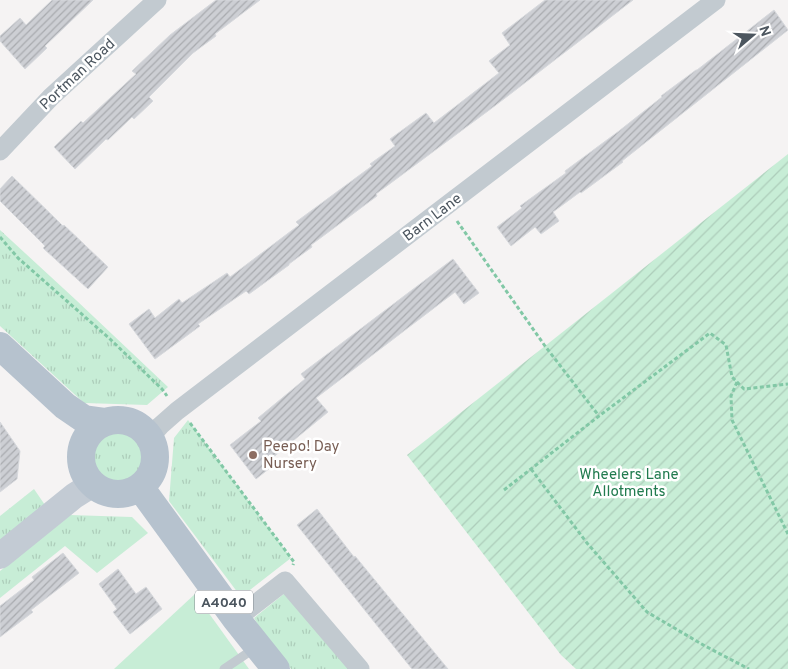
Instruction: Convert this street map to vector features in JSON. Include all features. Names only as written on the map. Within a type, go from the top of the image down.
[{"type":"main road","points":[[0,346],[65,406],[84,419],[106,422],[125,420],[143,429],[150,437],[154,446],[155,464],[147,481],[140,488],[131,492],[121,494],[102,490],[93,484],[85,473],[81,460],[83,446],[88,436],[106,422]]},
{"type":"main road","points":[[65,406],[83,446]]},
{"type":"main road","name":"A4040","points":[[140,488],[236,619],[276,669]]},
{"type":"street","name":"Portman Road","points":[[0,151],[51,97],[157,0]]},
{"type":"street","name":"Barn Lane","points":[[150,437],[177,411],[716,0]]},
{"type":"street","points":[[0,556],[74,496],[93,484]]},
{"type":"street","points":[[236,619],[284,581],[360,669]]},
{"type":"lane","points":[[224,669],[258,646]]},
{"type":"path","points":[[446,206],[545,346],[599,416]]},
{"type":"path","points":[[504,490],[710,333],[726,345],[732,377],[744,389],[788,384]]},
{"type":"path","points":[[737,382],[731,396],[732,420],[788,534]]},
{"type":"path","points":[[531,469],[588,543],[647,612],[749,669]]},
{"type":"green space","name":"Wheelers Lane Allotments","points":[[788,154],[788,669],[576,669],[561,655],[407,455]]},
{"type":"green space","points":[[0,230],[168,387],[147,405],[84,403],[0,326]]},
{"type":"green space","points":[[188,420],[291,558],[241,597],[169,501],[174,438]]},
{"type":"green space","points":[[119,433],[133,437],[141,445],[145,459],[141,473],[133,481],[119,485],[105,481],[97,473],[93,459],[97,445],[105,437]]},
{"type":"green space","points":[[34,489],[45,505],[0,543],[0,516]]},
{"type":"green space","points":[[70,515],[132,517],[148,533],[97,573],[65,546],[0,598],[0,571]]},
{"type":"green space","points":[[285,593],[350,669],[291,669],[263,633],[254,618]]},
{"type":"green space","points":[[195,594],[249,669],[114,669]]},
{"type":"building","points":[[52,0],[93,0],[45,46],[47,48],[25,69],[0,41],[0,36],[20,18],[26,25]]},
{"type":"building","points":[[216,0],[260,0],[193,53],[149,97],[153,101],[134,119],[132,117],[108,140],[106,139],[75,169],[54,147],[136,74],[132,71],[170,35]]},
{"type":"building","points":[[545,0],[633,0],[376,194],[377,196],[311,245],[312,247],[289,265],[249,294],[246,291],[198,324],[200,326],[155,359],[129,324],[149,309],[155,318],[179,299],[182,303],[227,273],[230,277],[299,225],[296,222],[372,166],[370,164],[395,146],[390,139],[426,113],[434,123],[499,73],[489,61],[510,45],[502,33]]},
{"type":"building","points":[[774,10],[788,30],[623,162],[553,212],[559,221],[541,234],[535,227],[511,246],[497,227],[522,208],[520,206],[566,173],[565,171]]},
{"type":"building","points":[[12,176],[108,267],[88,289],[43,248],[45,246],[0,201],[0,189]]},
{"type":"building","points":[[453,259],[479,293],[464,304],[455,292],[316,398],[328,412],[271,459],[275,464],[256,479],[230,445],[261,421],[258,418],[305,379],[301,374]]},
{"type":"building","points":[[0,422],[20,451],[17,479],[0,492]]},
{"type":"building","points":[[317,509],[354,557],[448,669],[412,669],[297,525]]},
{"type":"building","points":[[63,553],[79,573],[0,637],[0,606],[34,580],[32,577]]},
{"type":"building","points":[[118,569],[136,594],[146,587],[162,609],[130,634],[113,612],[117,609],[99,584]]},
{"type":"place","name":"Peepo! Day Nursery","points":[[253,455]]}]
